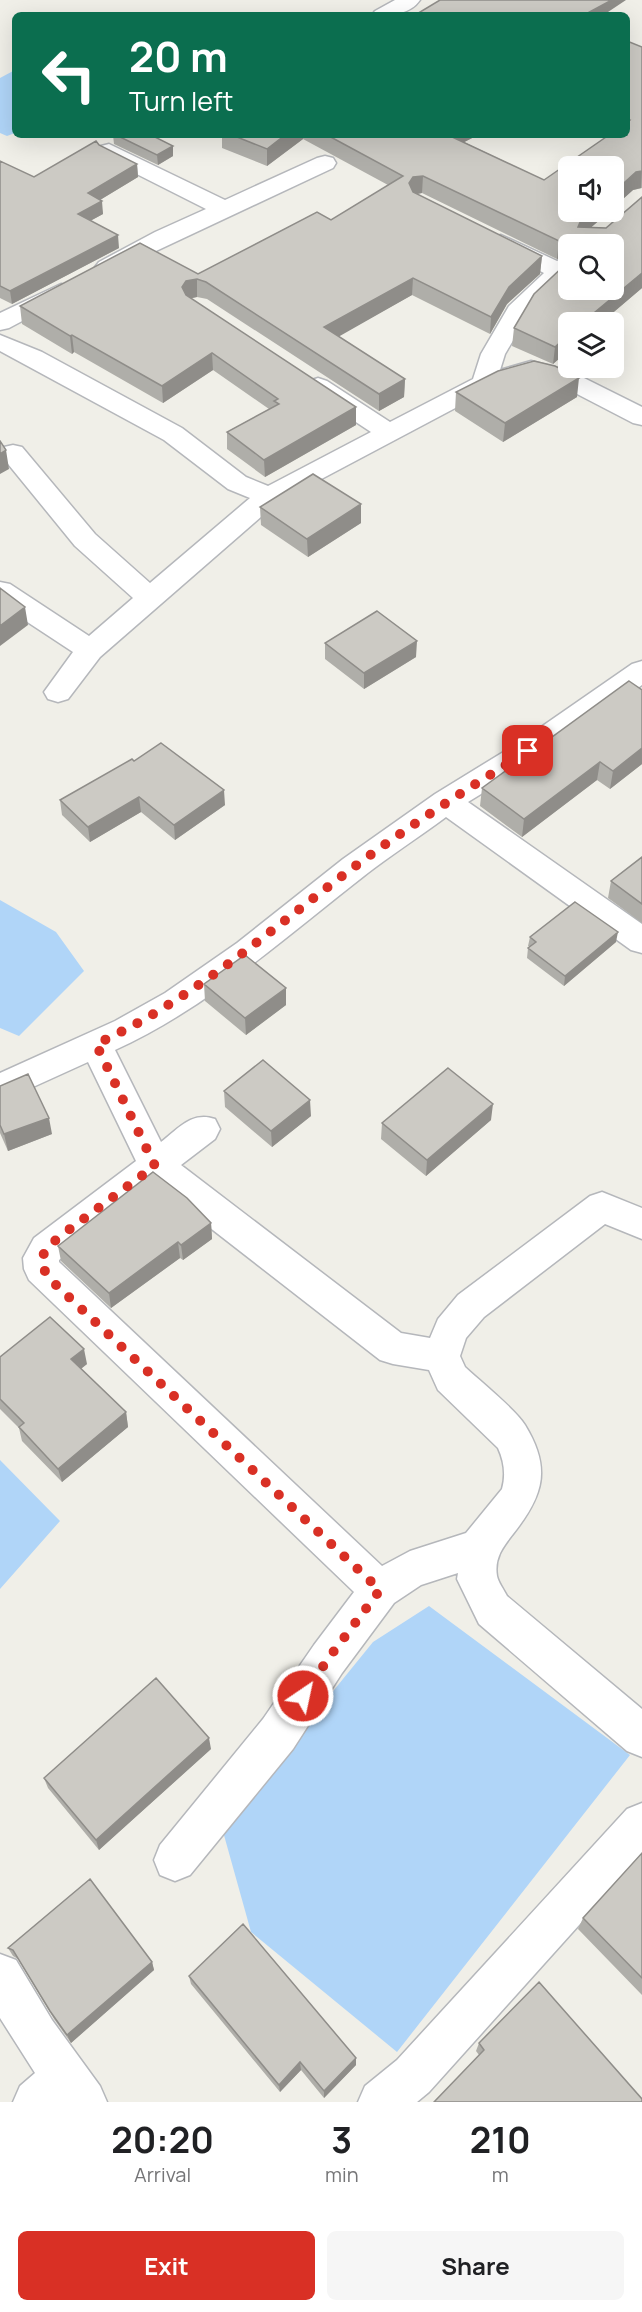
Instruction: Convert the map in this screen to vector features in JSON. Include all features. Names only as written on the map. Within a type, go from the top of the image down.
[{"type":"street","points":[[388,12],[410,0]]},
{"type":"street","points":[[110,151],[225,209]]},
{"type":"street","points":[[0,322],[163,237],[325,163]]},
{"type":"street","points":[[485,234],[558,264]]},
{"type":"street","points":[[484,383],[493,354],[521,306],[558,272]]},
{"type":"street","points":[[0,342],[33,357],[172,434],[237,483],[269,496]]},
{"type":"street","points":[[58,692],[90,650],[269,496],[484,383],[531,369],[563,376],[642,417]]},
{"type":"street","points":[[303,376],[390,433]]},
{"type":"street","points":[[13,453],[85,540],[150,598]]},
{"type":"street","points":[[0,591],[90,650]]},
{"type":"street","points":[[0,1088],[127,1030],[176,1002],[248,952],[354,867],[446,802],[638,679]]},
{"type":"street","points":[[446,802],[642,941]]},
{"type":"street","points":[[96,1044],[155,1166],[393,1348],[442,1356]]},
{"type":"street","points":[[203,1129],[46,1249],[41,1258],[42,1269],[380,1590]]},
{"type":"street","points":[[642,1224],[602,1207],[471,1306],[451,1330],[442,1356],[451,1378],[511,1436],[522,1460],[523,1481],[518,1498],[479,1548],[477,1579],[494,1611],[642,1736]]},
{"type":"street","points":[[175,1860],[278,1734],[328,1659],[380,1590],[410,1570],[479,1548]]},
{"type":"street","points":[[381,2102],[413,2076],[642,1824]]},
{"type":"street","points":[[0,1976],[36,2036],[62,2094]]},
{"type":"water","points":[[12,72],[12,134],[7,136],[0,133],[0,78]]},
{"type":"water","points":[[0,900],[56,932],[84,971],[19,1036],[0,1028]]},
{"type":"water","points":[[0,1460],[60,1521],[0,1589]]},
{"type":"water","points":[[429,1606],[630,1755],[397,2052],[251,1932],[222,1828],[373,1642]]},
{"type":"building","points":[[440,0],[610,1],[590,12],[420,12]]},
{"type":"building","points":[[630,42],[642,47],[642,171],[636,172],[624,183],[624,156],[579,156],[605,138],[630,138]]},
{"type":"building","points":[[122,138],[157,138],[173,146],[157,155]]},
{"type":"building","points":[[240,138],[281,138],[267,149]]},
{"type":"building","points":[[333,138],[454,138],[544,180],[558,170],[558,222],[580,222],[578,227],[606,228],[613,222],[624,222],[624,212],[642,197],[642,273],[624,288],[624,234],[558,234],[558,241],[423,176],[413,177],[409,183],[413,192],[542,256],[509,287],[491,317],[413,278],[324,327],[405,379],[379,394],[206,282],[197,279],[186,281],[182,287],[186,295],[356,407],[264,460],[227,432],[279,404],[274,401],[278,399],[212,353],[162,386],[20,306],[140,243],[198,274],[317,212],[331,220],[403,176]]},
{"type":"building","points":[[96,141],[99,145],[137,164],[88,193],[102,201],[78,214],[118,235],[10,291],[0,286],[0,161],[34,177]]},
{"type":"building","points":[[558,271],[558,300],[609,300],[595,312],[558,312],[558,344],[555,347],[514,328],[534,294]]},
{"type":"building","points":[[534,361],[558,368],[558,378],[579,378],[505,423],[456,392],[498,371]]},
{"type":"building","points":[[0,441],[6,450],[0,454]]},
{"type":"building","points":[[313,474],[361,504],[307,539],[260,507]]},
{"type":"building","points":[[0,588],[25,607],[0,626]]},
{"type":"building","points":[[377,611],[417,641],[364,673],[325,643]]},
{"type":"building","points":[[629,681],[642,690],[642,748],[613,771],[600,762],[524,819],[482,788]]},
{"type":"building","points":[[161,743],[224,790],[174,825],[139,797],[88,827],[60,800],[132,759],[134,761]]},
{"type":"building","points":[[642,857],[642,904],[611,881]]},
{"type":"building","points":[[575,902],[618,932],[565,976],[528,948],[536,942],[530,937]]},
{"type":"building","points":[[245,955],[286,988],[245,1018],[204,984]]},
{"type":"building","points":[[263,1060],[310,1100],[271,1131],[224,1091]]},
{"type":"building","points":[[448,1068],[493,1104],[427,1160],[382,1123]]},
{"type":"building","points":[[28,1074],[49,1118],[4,1134],[0,1125],[0,1086]]},
{"type":"building","points":[[153,1172],[187,1198],[211,1223],[181,1245],[178,1242],[109,1293],[58,1246]]},
{"type":"building","points":[[50,1317],[84,1349],[71,1359],[126,1412],[58,1469],[19,1427],[24,1423],[0,1399],[0,1357]]},
{"type":"building","points":[[156,1678],[209,1738],[96,1840],[44,1778]]},
{"type":"building","points":[[642,1853],[642,1978],[583,1918]]},
{"type":"building","points":[[90,1879],[152,1962],[67,2035],[13,1950],[8,1948]]},
{"type":"building","points":[[243,1924],[356,2058],[324,2091],[300,2062],[279,2085],[189,1976]]},
{"type":"building","points":[[539,1982],[642,2099],[642,2102],[434,2102],[484,2050],[479,2043]]},
{"type":"route","points":[[303,1696],[380,1590],[56,1285],[42,1269],[41,1258],[46,1249],[59,1237],[155,1166],[96,1044],[127,1030],[176,1002],[248,952],[354,867],[446,802],[528,751]]}]
